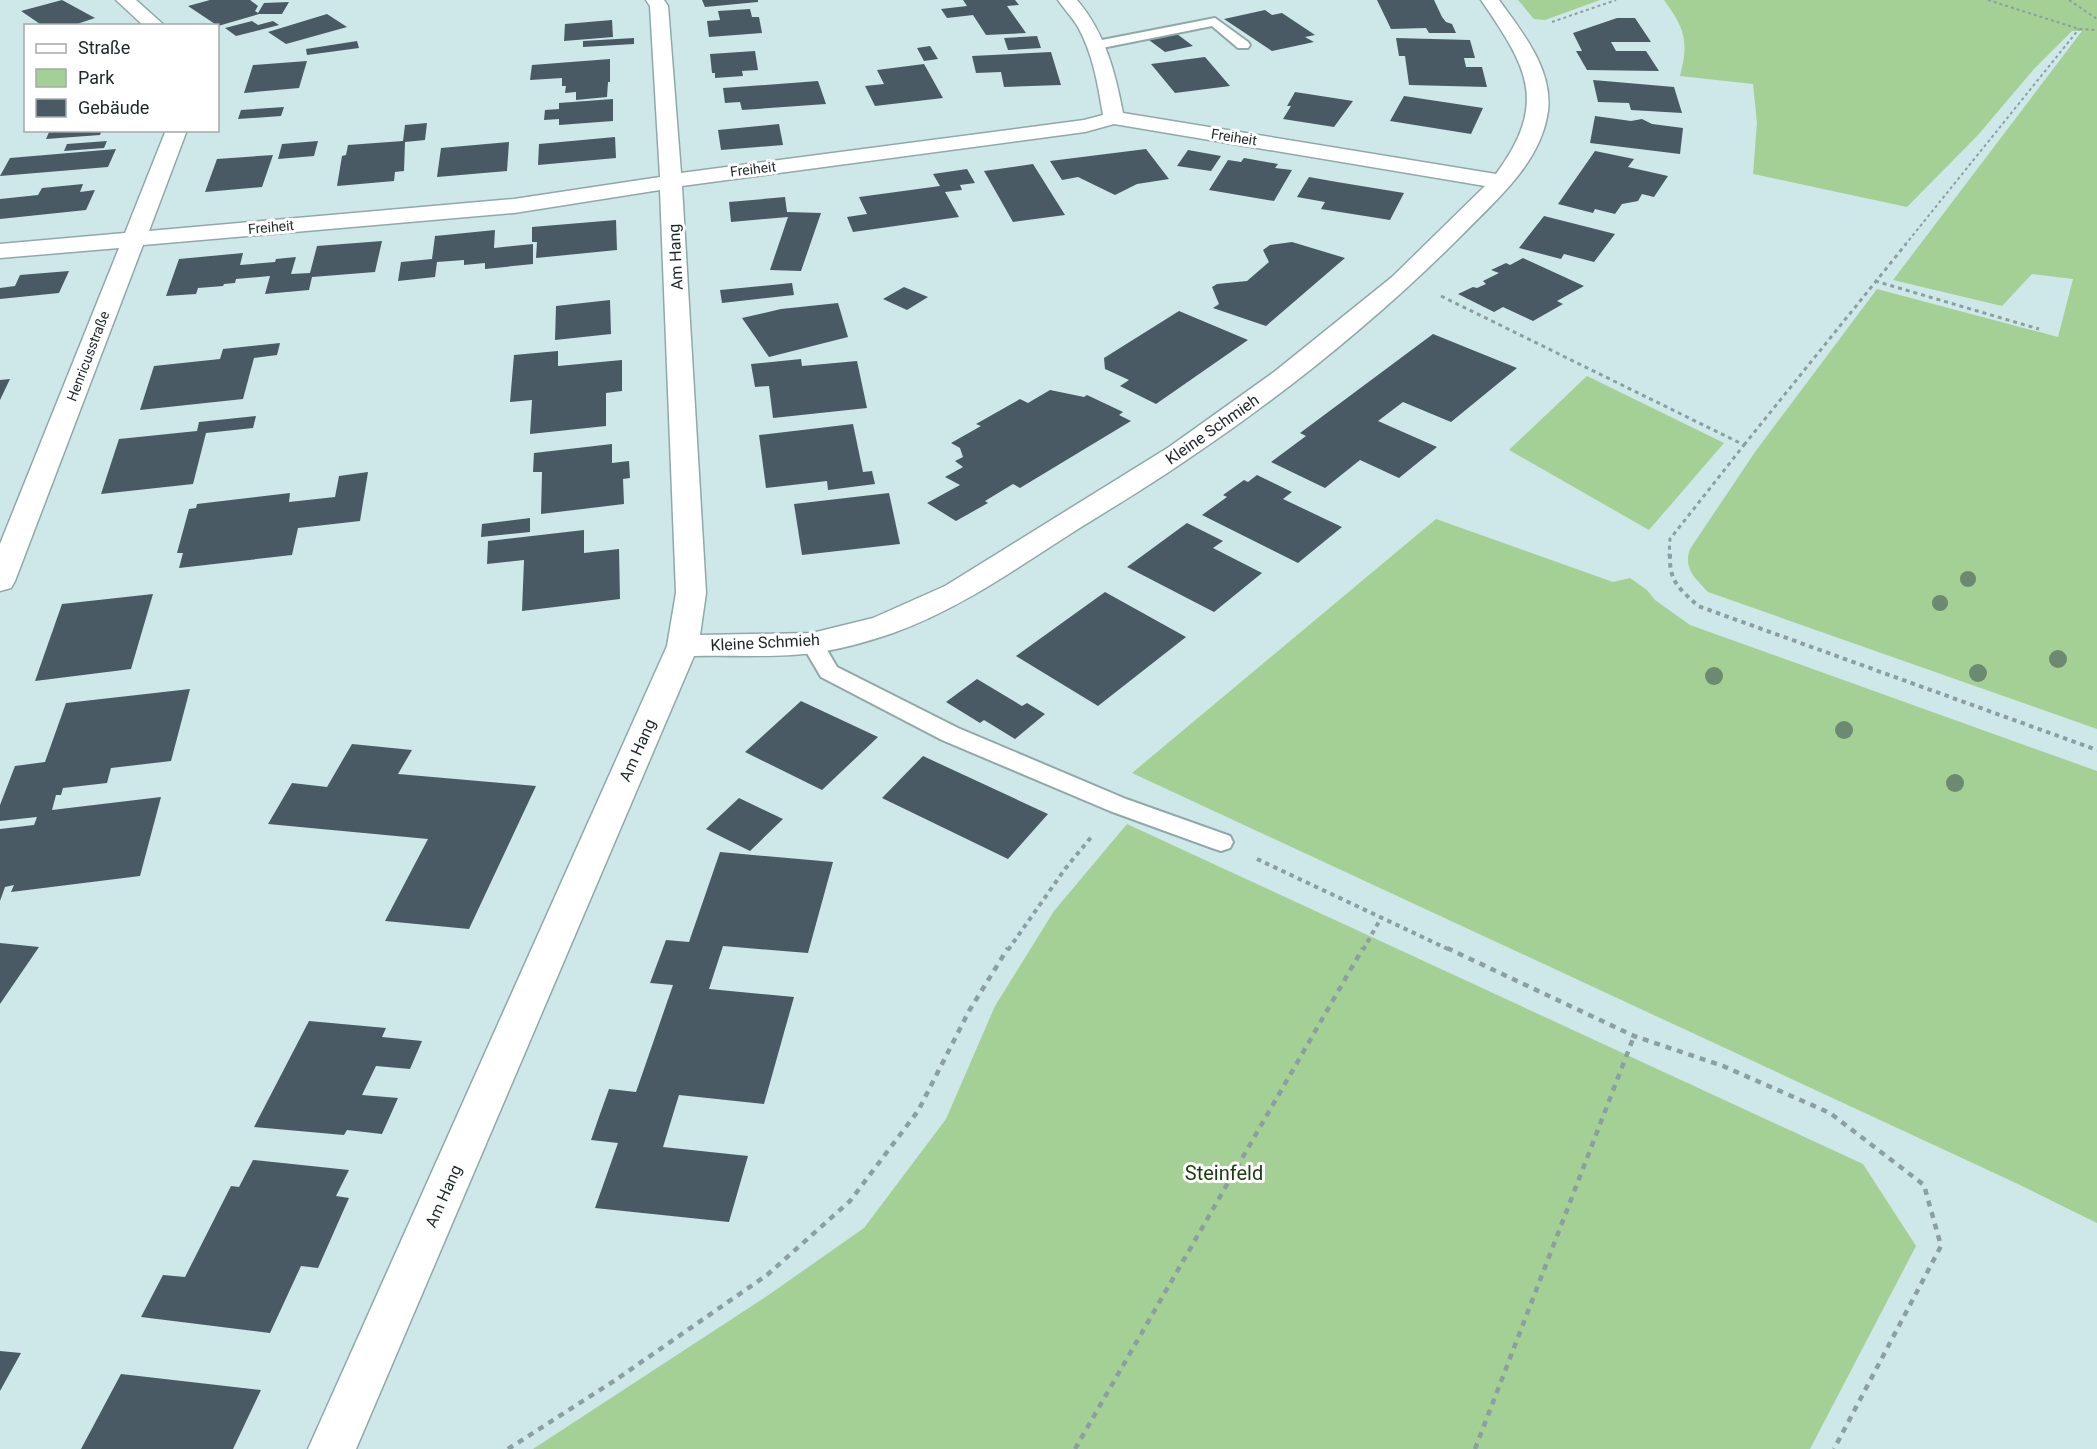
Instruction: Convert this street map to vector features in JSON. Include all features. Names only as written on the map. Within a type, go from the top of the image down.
[{"type":"street","points":[[125,0],[154,24]]},
{"type":"street","name":"Am Hang","points":[[332,1449],[683,646],[692,593],[671,182],[658,6],[655,0]]},
{"type":"street","points":[[1067,0],[1082,16],[1097,45],[1106,72],[1114,118]]},
{"type":"street","name":"Kleine Schmieh","points":[[683,646],[813,643],[882,626],[956,593],[1179,453],[1283,378],[1401,282],[1502,182],[1517,164],[1538,114],[1538,85],[1531,62],[1512,30],[1490,0]]},
{"type":"street","name":"Freiheit","points":[[0,252],[514,206],[623,191],[704,175],[1085,126],[1114,118],[1502,182]]},
{"type":"street","name":"Henricusstraße","points":[[0,581],[176,132]]},
{"type":"lane","points":[[1097,45],[1215,22],[1243,45]]},
{"type":"lane","points":[[813,643],[829,672],[950,734],[1118,805],[1221,842]]},
{"type":"path","points":[[1512,30],[1532,28],[1616,0]]},
{"type":"path","points":[[1988,0],[2079,28],[2097,30]]},
{"type":"path","points":[[2069,0],[2097,19]]},
{"type":"path","points":[[2079,28],[1670,539],[1669,570],[1676,586],[1698,606],[2097,750]]},
{"type":"path","points":[[1875,281],[2039,329]]},
{"type":"path","points":[[1401,282],[1434,293],[1744,445]]},
{"type":"path","points":[[508,1449],[614,1382],[766,1275],[850,1201],[918,1111],[969,1011],[1013,941],[1065,869],[1118,805]]},
{"type":"path","points":[[1221,842],[1634,1036],[1724,1066],[1830,1113],[1924,1185],[1941,1246],[1834,1449]]},
{"type":"path","points":[[1076,1449],[1111,1383],[1381,918]]},
{"type":"path","points":[[1475,1449],[1634,1036]]},
{"type":"green space","points":[[1518,0],[1600,0],[1545,20],[1534,19]]},
{"type":"green space","points":[[1664,0],[2097,0],[2097,729],[1708,592],[1692,573],[1688,562],[1690,549],[1755,452],[1877,289],[2058,337],[2073,279],[2032,274],[2002,306],[1893,280],[2082,31],[2072,31],[2034,69],[1978,135],[1907,207],[1753,174],[1757,123],[1753,84],[1680,76],[1684,53],[1683,36],[1677,19]]},
{"type":"green space","points":[[1587,376],[1724,443],[1649,530],[1509,450]]},
{"type":"green space","points":[[1436,519],[1613,582],[1630,578],[1647,590],[1655,600],[1690,625],[2097,771],[2097,1223],[2018,1184],[1132,773]]},
{"type":"green space","name":"Steinfeld","points":[[1127,824],[1863,1164],[1916,1246],[1810,1449],[533,1449],[767,1296],[864,1228],[946,1119],[995,1006],[1054,911]]},
{"type":"building","points":[[62,0],[95,18],[77,24],[40,24],[21,11]]},
{"type":"building","points":[[210,0],[250,0],[258,6],[255,11],[258,13],[264,3],[289,2],[282,14],[259,14],[219,26],[188,6]]},
{"type":"building","points":[[702,0],[758,0],[758,2],[705,7]]},
{"type":"building","points":[[963,0],[1015,0],[1019,5],[1007,6],[1026,33],[986,35],[973,15],[947,18],[941,9],[967,6]]},
{"type":"building","points":[[1377,0],[1434,0],[1442,17],[1446,22],[1452,24],[1456,33],[1429,33],[1426,28],[1391,29]]},
{"type":"building","points":[[750,9],[752,17],[759,17],[762,33],[709,37],[707,21],[720,20],[718,11]]},
{"type":"building","points":[[1265,10],[1272,15],[1282,13],[1315,35],[1305,37],[1314,42],[1272,51],[1224,19]]},
{"type":"building","points":[[327,14],[347,27],[286,44],[268,32]]},
{"type":"building","points":[[1617,18],[1635,18],[1651,42],[1611,42],[1616,51],[1646,51],[1659,71],[1587,70],[1576,51],[1582,51],[1573,33]]},
{"type":"building","points":[[612,20],[613,37],[564,41],[565,24]]},
{"type":"building","points":[[252,21],[258,25],[273,21],[279,25],[236,36],[225,28]]},
{"type":"building","points":[[1177,34],[1193,46],[1165,52],[1149,40]]},
{"type":"building","points":[[1037,36],[1041,48],[1008,50],[1004,38]]},
{"type":"building","points":[[634,38],[634,44],[583,47],[583,41]]},
{"type":"building","points":[[1396,38],[1470,40],[1475,58],[1464,58],[1466,67],[1482,67],[1487,87],[1409,85],[1405,56],[1399,56]]},
{"type":"building","points":[[357,41],[359,48],[307,55],[306,49]]},
{"type":"building","points":[[930,46],[938,59],[924,61],[917,48]]},
{"type":"building","points":[[755,51],[758,70],[742,71],[743,76],[715,78],[715,73],[712,73],[710,54]]},
{"type":"building","points":[[1051,52],[1061,85],[1004,87],[1001,72],[976,73],[972,56]]},
{"type":"building","points":[[1205,57],[1230,86],[1175,93],[1151,64]]},
{"type":"building","points":[[610,59],[610,82],[608,82],[607,97],[576,100],[576,92],[565,93],[566,86],[562,86],[562,78],[530,80],[532,65]]},
{"type":"building","points":[[307,61],[299,88],[244,93],[253,65]]},
{"type":"building","points":[[924,64],[943,98],[875,106],[865,86],[884,84],[877,70]]},
{"type":"building","points":[[1593,80],[1674,87],[1682,113],[1631,110],[1629,103],[1598,102]]},
{"type":"building","points":[[818,81],[826,104],[742,110],[740,102],[725,103],[723,88]]},
{"type":"building","points":[[1295,92],[1353,101],[1334,127],[1283,119],[1291,106],[1287,106]]},
{"type":"building","points":[[1404,96],[1483,108],[1471,134],[1390,121]]},
{"type":"building","points":[[613,99],[613,121],[559,125],[559,119],[544,120],[545,110],[559,109],[559,103]]},
{"type":"building","points":[[284,107],[281,116],[238,119],[241,110]]},
{"type":"building","points":[[1595,116],[1631,121],[1642,119],[1652,124],[1683,128],[1680,154],[1590,143]]},
{"type":"building","points":[[427,123],[425,140],[405,142],[404,171],[395,172],[394,181],[337,186],[342,156],[346,155],[348,145],[403,141],[405,125]]},
{"type":"building","points":[[779,124],[783,145],[721,150],[718,130]]},
{"type":"building","points":[[49,132],[101,132],[100,135],[46,139]]},
{"type":"building","points":[[615,137],[616,158],[538,165],[539,144]]},
{"type":"building","points":[[107,141],[104,148],[64,151],[67,144]]},
{"type":"building","points":[[318,141],[314,156],[278,159],[282,144]]},
{"type":"building","points":[[509,142],[507,171],[437,177],[441,148]]},
{"type":"building","points":[[116,149],[108,167],[0,176],[10,158]]},
{"type":"building","points":[[1146,149],[1169,179],[1137,184],[1115,195],[1078,177],[1062,180],[1050,161]]},
{"type":"building","points":[[1188,150],[1221,156],[1211,171],[1177,166]]},
{"type":"building","points":[[1595,151],[1634,159],[1628,167],[1668,176],[1654,197],[1642,194],[1638,201],[1622,204],[1615,214],[1595,209],[1593,213],[1558,204]]},
{"type":"building","points":[[273,155],[262,187],[205,192],[217,159]]},
{"type":"building","points":[[1244,158],[1278,164],[1275,168],[1292,170],[1274,201],[1209,190],[1228,160],[1241,162]]},
{"type":"building","points":[[1033,164],[1065,215],[1013,222],[984,171]]},
{"type":"building","points":[[967,169],[975,183],[960,185],[962,190],[945,192],[959,217],[853,232],[847,217],[867,214],[859,197],[940,186],[933,174]]},
{"type":"building","points":[[1309,177],[1404,193],[1390,220],[1321,209],[1325,202],[1297,197]]},
{"type":"building","points":[[83,184],[80,192],[95,190],[86,210],[0,219],[0,199],[38,195],[42,188]]},
{"type":"building","points":[[785,197],[787,212],[821,213],[801,271],[770,270],[788,217],[731,222],[729,202]]},
{"type":"building","points":[[1544,216],[1615,234],[1594,262],[1564,254],[1561,259],[1519,248]]},
{"type":"building","points":[[616,220],[617,250],[536,258],[537,242],[532,242],[532,227]]},
{"type":"building","points":[[495,230],[494,248],[533,244],[533,264],[485,269],[485,263],[464,265],[464,260],[437,262],[435,277],[398,281],[401,262],[432,259],[435,236]]},
{"type":"building","points":[[382,241],[375,272],[312,277],[309,290],[265,294],[270,276],[236,279],[235,283],[223,286],[198,288],[196,294],[166,296],[179,259],[243,253],[240,265],[275,262],[276,259],[296,257],[291,274],[310,273],[317,246]]},
{"type":"building","points":[[1292,242],[1345,258],[1266,326],[1213,308],[1219,304],[1212,287],[1217,284],[1247,281],[1269,262],[1263,250],[1270,245]]},
{"type":"building","points":[[1523,258],[1584,286],[1557,301],[1563,304],[1533,321],[1503,307],[1494,312],[1458,294],[1486,284],[1483,281],[1499,273],[1491,270],[1506,263],[1510,265]]},
{"type":"building","points":[[69,271],[59,293],[0,299],[0,288],[15,286],[20,275]]},
{"type":"building","points":[[792,283],[794,295],[722,303],[720,290]]},
{"type":"building","points":[[904,287],[928,297],[907,310],[883,299]]},
{"type":"building","points":[[610,300],[611,334],[555,340],[556,306]]},
{"type":"building","points":[[838,303],[848,337],[769,357],[742,318],[781,309]]},
{"type":"building","points":[[1179,311],[1248,340],[1156,404],[1120,386],[1129,380],[1105,369],[1104,358]]},
{"type":"building","points":[[1433,334],[1517,368],[1451,422],[1403,402],[1378,421],[1437,447],[1399,478],[1360,460],[1325,488],[1271,462],[1306,436],[1300,433]]},
{"type":"building","points":[[280,343],[277,355],[254,358],[243,399],[140,410],[154,366],[220,359],[223,349]]},
{"type":"building","points":[[558,351],[558,366],[622,360],[622,391],[606,393],[606,426],[530,434],[532,400],[510,402],[514,355]]},
{"type":"building","points":[[801,359],[802,366],[857,361],[867,408],[773,418],[769,386],[755,387],[751,364]]},
{"type":"building","points":[[10,379],[0,400],[0,380]]},
{"type":"building","points":[[1050,390],[1084,397],[1087,395],[1123,412],[1119,415],[1131,421],[1020,488],[1013,484],[985,501],[988,503],[956,521],[927,503],[960,485],[945,477],[963,467],[955,461],[963,457],[960,448],[951,443],[981,426],[976,424],[1020,399],[1028,403]]},
{"type":"building","points":[[256,416],[253,428],[206,433],[193,484],[101,494],[119,439],[197,431],[199,422]]},
{"type":"building","points":[[853,424],[863,472],[872,471],[875,484],[828,490],[827,481],[766,488],[759,435]]},
{"type":"building","points":[[612,444],[612,463],[629,461],[630,478],[623,479],[624,504],[541,514],[542,472],[533,472],[534,453]]},
{"type":"building","points":[[368,472],[360,521],[298,528],[292,555],[179,568],[183,553],[177,553],[189,509],[196,508],[197,504],[290,493],[289,502],[335,497],[339,476]]},
{"type":"building","points":[[1257,475],[1292,492],[1283,499],[1342,527],[1298,563],[1202,515],[1227,497],[1223,495],[1244,480],[1248,482]]},
{"type":"building","points":[[889,493],[900,544],[802,555],[794,504]]},
{"type":"building","points":[[530,518],[530,532],[481,537],[482,524]]},
{"type":"building","points":[[1187,523],[1223,541],[1213,548],[1262,573],[1214,612],[1127,567]]},
{"type":"building","points":[[584,530],[584,553],[619,549],[620,599],[522,611],[524,560],[487,564],[488,541]]},
{"type":"building","points":[[1105,592],[1186,637],[1098,706],[1016,656]]},
{"type":"building","points":[[153,594],[131,669],[35,681],[62,604]]},
{"type":"building","points":[[977,679],[1022,706],[1027,703],[1045,714],[1015,739],[984,720],[980,723],[946,702]]},
{"type":"building","points":[[190,689],[171,761],[111,768],[107,783],[63,788],[61,795],[56,795],[52,810],[161,797],[140,876],[11,892],[14,885],[5,887],[0,901],[0,829],[34,825],[37,817],[0,821],[0,805],[15,766],[45,762],[66,703]]},
{"type":"building","points":[[801,701],[878,737],[822,790],[745,752]]},
{"type":"building","points":[[352,744],[412,750],[398,774],[536,786],[469,929],[385,921],[428,839],[268,824],[292,783],[327,787]]},
{"type":"building","points":[[923,756],[1048,814],[1008,859],[882,798]]},
{"type":"building","points":[[739,798],[783,819],[750,851],[706,829]]},
{"type":"building","points":[[720,852],[833,862],[808,953],[723,946],[709,989],[794,997],[764,1104],[679,1095],[663,1147],[748,1156],[729,1222],[595,1208],[618,1143],[591,1140],[600,1114],[609,1089],[636,1092],[673,985],[650,983],[666,940],[689,942]]},
{"type":"building","points":[[0,943],[39,947],[0,1004]]},
{"type":"building","points":[[309,1021],[386,1028],[382,1037],[422,1041],[410,1069],[376,1066],[362,1095],[398,1098],[382,1134],[347,1130],[344,1135],[254,1127]]},
{"type":"building","points":[[253,1160],[349,1170],[336,1196],[349,1198],[318,1268],[301,1266],[270,1333],[141,1317],[163,1275],[185,1277],[231,1186],[239,1187]]},
{"type":"building","points":[[0,1351],[21,1353],[0,1391]]},
{"type":"building","points":[[121,1374],[261,1390],[233,1449],[81,1449]]}]
